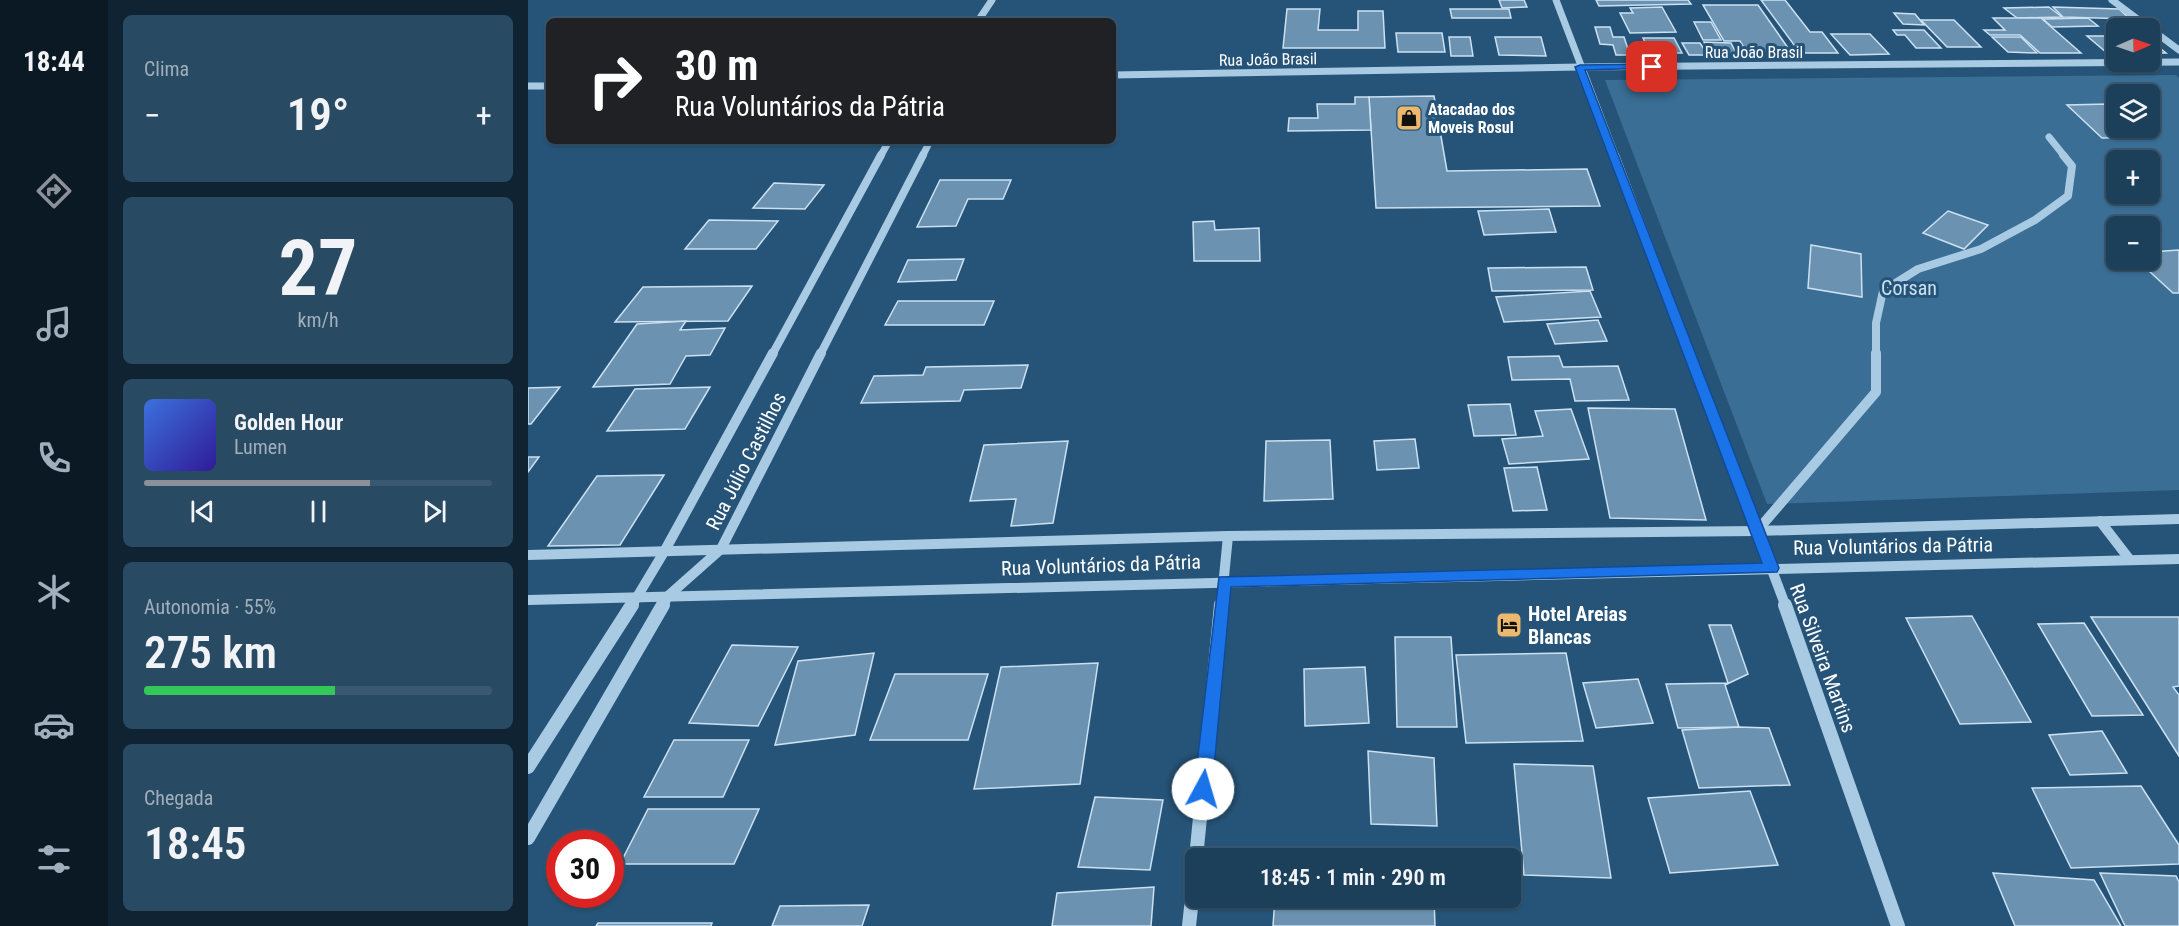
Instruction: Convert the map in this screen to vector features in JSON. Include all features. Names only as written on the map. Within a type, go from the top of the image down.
[{"type":"street","points":[[980,18],[992,0]]},
{"type":"street","name":"Rua Silveira Martins","points":[[1556,0],[1772,568],[1898,926]]},
{"type":"street","points":[[2112,0],[2179,50]]},
{"type":"street","name":"Rua João Brasil","points":[[1116,75],[1580,67],[2179,62]]},
{"type":"street","points":[[528,86],[546,86]]},
{"type":"street","points":[[1757,531],[1876,392],[1876,323],[1883,291],[1918,269],[1981,249],[2035,220],[2068,196],[2072,166],[2049,136]]},
{"type":"street","name":"Rua Júlio Castilhos","points":[[528,767],[664,552],[887,144]]},
{"type":"street","name":"Rua Júlio Castilhos","points":[[528,838],[668,596],[721,549],[928,144]]},
{"type":"street","name":"Rua Voluntários da Pátria","points":[[528,555],[1228,536],[1757,531],[2179,519]]},
{"type":"street","points":[[2100,521],[2130,560]]},
{"type":"street","points":[[1197,848],[1228,536]]},
{"type":"street","name":"Rua Voluntários da Pátria","points":[[528,600],[2179,559]]},
{"type":"street","points":[[1189,926],[1191,908]]},
{"type":"green space","name":"Corsan","points":[[2176,75],[2179,78],[2179,490],[1767,504],[1605,80]]},
{"type":"building","points":[[1499,0],[1524,0],[1527,7],[1502,8]]},
{"type":"building","points":[[1596,0],[1688,0],[1691,4],[1599,6]]},
{"type":"building","points":[[1761,0],[1785,0],[1810,32],[1822,32],[1838,53],[1800,53]]},
{"type":"building","points":[[1703,5],[1758,5],[1793,55],[1758,55],[1753,47],[1744,48],[1740,41],[1724,41]]},
{"type":"building","points":[[1662,7],[1676,32],[1630,33],[1620,13],[1633,13],[1630,8]]},
{"type":"building","points":[[2049,7],[2062,17],[2017,18],[2004,8]]},
{"type":"building","points":[[2053,7],[2119,9],[2129,18],[2106,18],[2063,17]]},
{"type":"building","points":[[1287,9],[1320,9],[1318,30],[1358,30],[1358,11],[1383,11],[1385,48],[1283,48]]},
{"type":"building","points":[[1450,9],[1509,9],[1511,18],[1452,18]]},
{"type":"building","points":[[1894,13],[1915,14],[1924,25],[1903,24]]},
{"type":"building","points":[[1993,18],[2041,18],[2081,53],[2040,53],[2020,35],[1990,35],[1984,30],[2005,30]]},
{"type":"building","points":[[2088,18],[2098,26],[2052,27],[2043,19]]},
{"type":"building","points":[[1921,20],[1954,20],[1981,47],[1947,47]]},
{"type":"building","points":[[1694,22],[1711,22],[1721,40],[1703,40]]},
{"type":"building","points":[[1595,27],[1610,27],[1613,37],[1624,37],[1630,55],[1616,55],[1613,45],[1600,44]]},
{"type":"building","points":[[1893,30],[1924,30],[1941,48],[1916,48],[1905,35],[1897,35]]},
{"type":"building","points":[[1396,33],[1442,33],[1445,52],[1398,52]]},
{"type":"building","points":[[1831,34],[1870,34],[1889,54],[1850,55]]},
{"type":"building","points":[[2087,36],[2106,36],[2106,52]]},
{"type":"building","points":[[1449,37],[1470,37],[1473,56],[1451,56]]},
{"type":"building","points":[[1495,37],[1541,37],[1546,56],[1499,55]]},
{"type":"building","points":[[1992,37],[2021,37],[2037,53],[2008,52]]},
{"type":"building","points":[[1643,38],[1674,38],[1682,53],[1650,53]]},
{"type":"building","points":[[1704,42],[1731,43],[1736,53],[1708,52]]},
{"type":"building","points":[[1682,43],[1700,43],[1708,55],[1689,55]]},
{"type":"building","points":[[1434,96],[1447,171],[1587,169],[1600,206],[1376,208],[1369,97]]},
{"type":"building","points":[[1355,97],[1369,97],[1371,130],[1288,131],[1289,118],[1318,118],[1317,104],[1355,104]]},
{"type":"building","points":[[2106,104],[2106,138],[2102,138],[2067,105]]},
{"type":"building","points":[[940,180],[1011,180],[1003,199],[968,199],[956,226],[917,227]]},
{"type":"building","points":[[774,183],[824,185],[805,209],[753,208]]},
{"type":"building","points":[[1549,209],[1556,232],[1484,235],[1478,211]]},
{"type":"building","points":[[1948,211],[1988,225],[1964,249],[1923,233]]},
{"type":"building","points":[[709,220],[778,221],[756,249],[685,249]]},
{"type":"building","points":[[1214,221],[1215,230],[1259,228],[1260,261],[1194,261],[1193,222]]},
{"type":"building","points":[[1811,245],[1861,254],[1862,297],[1808,288]]},
{"type":"building","points":[[2179,250],[2179,293],[2173,293],[2148,270],[2160,270],[2160,251]]},
{"type":"building","points":[[964,259],[956,280],[898,282],[908,260]]},
{"type":"building","points":[[1586,267],[1593,290],[1492,291],[1488,268]]},
{"type":"building","points":[[752,286],[728,321],[615,322],[643,287]]},
{"type":"building","points":[[1590,291],[1601,317],[1504,322],[1496,297]]},
{"type":"building","points":[[898,301],[994,301],[984,325],[885,325]]},
{"type":"building","points":[[1598,320],[1607,341],[1555,344],[1547,324]]},
{"type":"building","points":[[686,321],[680,330],[725,328],[710,355],[686,356],[670,384],[593,387],[637,324]]},
{"type":"building","points":[[1559,356],[1563,367],[1618,366],[1629,400],[1575,401],[1570,379],[1512,380],[1508,357]]},
{"type":"building","points":[[1028,365],[1021,388],[964,390],[960,401],[861,403],[874,376],[923,375],[926,367]]},
{"type":"building","points":[[560,387],[531,424],[528,424],[528,388]]},
{"type":"building","points":[[710,387],[685,429],[607,431],[635,389]]},
{"type":"building","points":[[1510,404],[1516,435],[1474,436],[1468,405]]},
{"type":"building","points":[[1588,408],[1675,409],[1706,520],[1610,518]]},
{"type":"building","points":[[1571,409],[1589,459],[1509,464],[1502,439],[1543,436],[1535,411]]},
{"type":"building","points":[[1415,439],[1419,468],[1377,470],[1374,441]]},
{"type":"building","points":[[1330,440],[1333,499],[1264,501],[1266,441]]},
{"type":"building","points":[[1068,441],[1053,523],[1011,526],[1016,499],[970,501],[984,445]]},
{"type":"building","points":[[528,457],[539,457],[528,472]]},
{"type":"building","points":[[1537,467],[1547,510],[1513,511],[1504,468]]},
{"type":"building","points":[[664,475],[620,545],[548,546],[597,476]]},
{"type":"building","points":[[1972,616],[2031,722],[1960,724],[1906,618]]},
{"type":"building","points":[[2091,617],[2179,617],[2179,686],[2173,687],[2179,695],[2179,756]]},
{"type":"building","points":[[2084,623],[2143,715],[2092,716],[2038,624]]},
{"type":"building","points":[[1709,625],[1731,625],[1748,674],[1725,685],[1739,727],[1678,728],[1666,684],[1728,683]]},
{"type":"building","points":[[1395,637],[1451,637],[1457,727],[1397,727]]},
{"type":"building","points":[[732,645],[798,647],[758,726],[689,723]]},
{"type":"building","points":[[874,653],[855,735],[775,745],[798,661]]},
{"type":"building","points":[[1566,653],[1583,741],[1466,743],[1456,655]]},
{"type":"building","points":[[1098,663],[1080,784],[974,789],[1001,667]]},
{"type":"building","points":[[1365,667],[1369,723],[1305,726],[1304,669]]},
{"type":"building","points":[[895,674],[988,674],[968,740],[870,740]]},
{"type":"building","points":[[1638,679],[1653,723],[1596,728],[1583,683]]},
{"type":"building","points":[[1769,728],[1790,785],[1699,788],[1682,730]]},
{"type":"building","points":[[2102,731],[2127,773],[2070,775],[2049,735]]},
{"type":"building","points":[[674,740],[749,740],[723,797],[644,797]]},
{"type":"building","points":[[1368,751],[1434,758],[1437,826],[1371,824]]},
{"type":"building","points":[[1514,764],[1593,766],[1611,878],[1524,875]]},
{"type":"building","points":[[2141,786],[2179,845],[2179,864],[2071,868],[2032,788]]},
{"type":"building","points":[[1750,791],[1778,865],[1670,873],[1648,798]]},
{"type":"building","points":[[1095,797],[1163,800],[1150,870],[1078,867]]},
{"type":"building","points":[[648,809],[759,809],[734,864],[624,864],[624,856]]},
{"type":"building","points":[[1993,873],[2094,880],[2121,926],[2015,926]]},
{"type":"building","points":[[2100,873],[2176,876],[2179,882],[2179,926],[2125,926]]},
{"type":"building","points":[[1154,887],[1151,926],[1052,926],[1057,893]]},
{"type":"building","points":[[869,905],[862,926],[772,926],[780,906]]},
{"type":"building","points":[[1274,908],[1434,908],[1435,926],[1273,926]]},
{"type":"building","points":[[598,923],[712,923],[711,926],[596,926]]},
{"type":"place","name":"Atacadao dos Moveis Rosul","points":[[1409,118]]},
{"type":"place","name":"Hotel Areias Blancas","points":[[1509,625]]},
{"type":"route","points":[[1203,789],[1224,581],[1772,568],[1580,67],[1652,67]]}]
